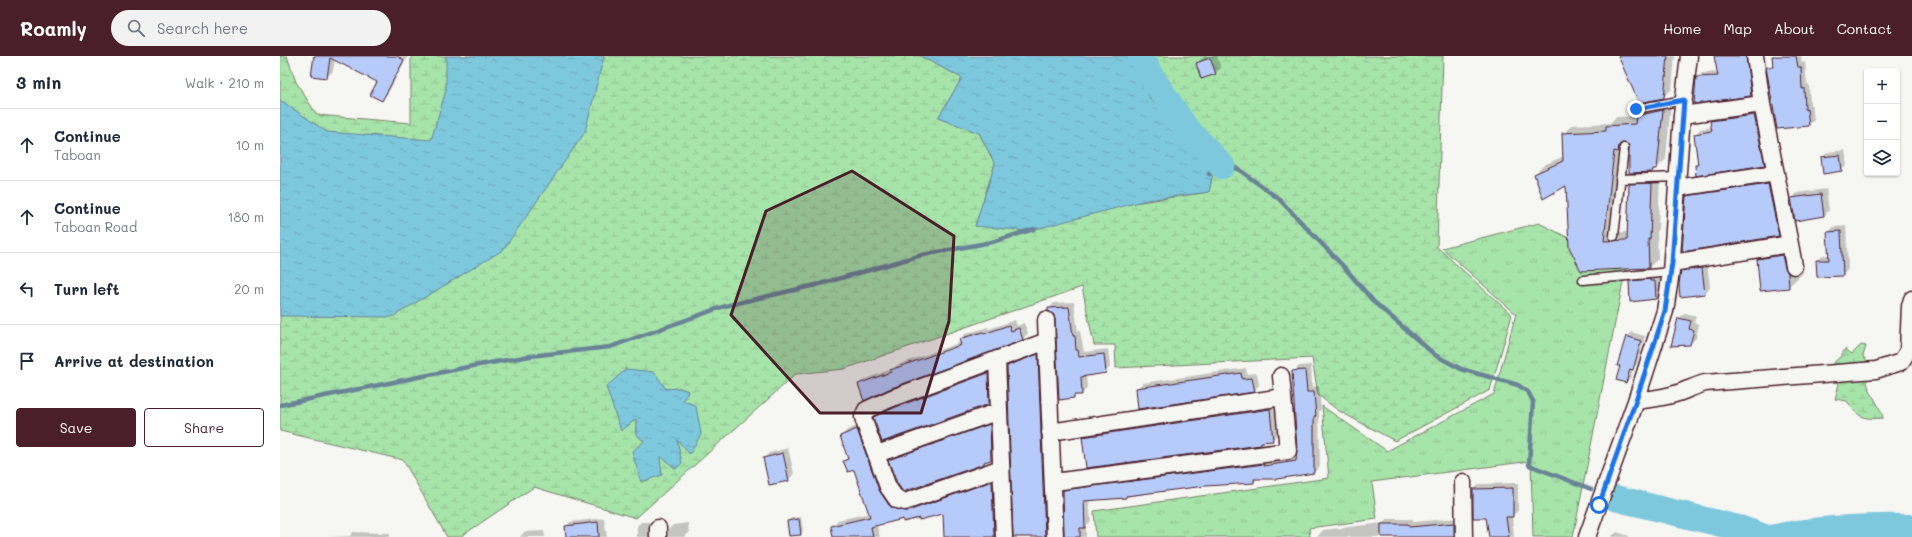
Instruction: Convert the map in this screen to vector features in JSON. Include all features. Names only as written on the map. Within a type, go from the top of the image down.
[{"type":"street","points":[[1587,537],[1636,400],[1665,311],[1672,268],[1683,108],[1689,56]]},
{"type":"street","points":[[1755,56],[1762,104],[1794,266]]},
{"type":"street","points":[[1683,108],[1762,104]]},
{"type":"street","points":[[1677,183],[1776,173]]},
{"type":"street","points":[[1672,268],[1790,244]]},
{"type":"street","points":[[1636,400],[1679,393],[1693,386],[1705,383],[1876,370],[1901,362],[1908,351],[1910,306],[1912,299]]},
{"type":"street","points":[[1046,320],[1050,432],[1054,482],[1055,537]]},
{"type":"street","points":[[1001,468],[905,502],[900,501],[894,498],[888,487],[863,416],[866,410],[892,398],[1046,342]]},
{"type":"street","points":[[997,359],[1004,537]]},
{"type":"street","points":[[1054,482],[1288,456],[1282,376]]},
{"type":"street","points":[[1050,432],[1283,397]]},
{"type":"street","points":[[877,454],[999,411]]},
{"type":"street","points":[[1463,482],[1464,537]]},
{"type":"lane","points":[[1636,109],[1683,108]]},
{"type":"lane","points":[[1614,236],[1624,148]]},
{"type":"lane","points":[[1620,179],[1677,183]]},
{"type":"lane","points":[[1583,280],[1672,268]]},
{"type":"highlighted area","points":[[852,171],[954,236],[949,321],[921,413],[820,413],[731,315],[766,211]]},
{"type":"green space","points":[[280,56],[287,56],[296,82],[317,115],[411,123],[411,56],[920,56],[962,78],[938,118],[979,133],[995,164],[975,226],[1209,192],[1213,172],[1150,99],[1132,56],[1443,56],[1437,247],[1512,315],[1490,390],[1395,441],[1339,411],[1318,395],[1312,358],[1116,368],[1115,345],[1094,345],[1082,287],[844,369],[796,374],[636,518],[534,487],[460,537],[447,537],[403,460],[280,431]],"holes":[[[680,388],[688,391],[683,400],[676,439],[660,456],[636,434],[636,419],[621,431],[666,389]]]},
{"type":"green space","points":[[1539,223],[1626,267],[1573,537],[1533,537],[1531,461],[1372,482],[1377,519],[1309,528],[1310,537],[1096,537],[1094,511],[1329,478],[1322,406],[1387,451],[1494,394],[1516,314],[1442,248]]},
{"type":"green space","points":[[1861,345],[1866,346],[1863,356],[1872,369],[1867,380],[1867,384],[1880,408],[1883,418],[1866,418],[1854,411],[1847,401],[1835,399],[1839,384],[1831,376],[1829,367],[1841,356],[1845,349],[1852,354]]},
{"type":"water","points":[[446,56],[604,56],[585,132],[503,250],[392,317],[280,316],[280,100],[327,132],[431,140],[446,90]]},
{"type":"water","points":[[920,56],[1132,56],[1150,99],[1213,172],[1209,192],[1147,200],[1028,231],[975,226],[995,164],[979,133],[938,118],[962,78]]},
{"type":"water","points":[[626,369],[654,372],[666,389],[680,388],[688,391],[683,400],[696,406],[701,434],[690,454],[677,440],[682,463],[676,469],[660,456],[662,475],[641,482],[632,452],[644,441],[636,434],[636,419],[621,431],[606,387]]},
{"type":"building","points":[[314,56],[397,56],[404,60],[382,101],[370,95],[377,82],[330,58],[327,78],[311,76]]},
{"type":"building","points":[[1618,56],[1668,56],[1664,98],[1639,103]]},
{"type":"building","points":[[1714,56],[1746,56],[1751,96],[1694,104],[1696,77],[1718,76]]},
{"type":"building","points":[[1772,56],[1796,56],[1798,67],[1801,67],[1802,89],[1804,88],[1805,110],[1807,109],[1809,126],[1777,129],[1766,67],[1773,67]]},
{"type":"building","points":[[1210,58],[1216,74],[1201,79],[1196,63]]},
{"type":"building","points":[[1663,110],[1657,169],[1653,169],[1652,172],[1629,173],[1629,145],[1622,143],[1619,145],[1618,152],[1614,151],[1604,241],[1627,240],[1629,184],[1652,183],[1650,239],[1648,239],[1649,268],[1581,271],[1569,247],[1566,186],[1543,199],[1534,174],[1563,161],[1562,133],[1606,131],[1606,126],[1635,124],[1636,116]]},
{"type":"building","points":[[1754,115],[1765,165],[1696,176],[1695,165],[1698,165],[1694,134],[1712,131],[1710,121]]},
{"type":"building","points":[[1840,155],[1842,171],[1823,174],[1821,157]]},
{"type":"building","points":[[1768,184],[1779,236],[1682,252],[1686,196]]},
{"type":"building","points":[[1821,194],[1824,216],[1795,221],[1791,198]]},
{"type":"building","points":[[1841,231],[1843,276],[1817,277],[1816,260],[1829,260],[1827,232]]},
{"type":"building","points":[[1782,255],[1785,268],[1788,273],[1789,288],[1760,291],[1757,259]]},
{"type":"building","points":[[1702,268],[1705,294],[1680,297],[1679,284],[1681,271]]},
{"type":"building","points":[[1650,279],[1650,281],[1655,281],[1656,299],[1630,302],[1629,281]]},
{"type":"building","points":[[1069,307],[1073,336],[1075,336],[1076,350],[1078,350],[1079,357],[1104,354],[1106,373],[1081,377],[1082,395],[1074,395],[1074,398],[1059,400],[1055,320],[1054,315],[1048,311],[1048,308]]},
{"type":"building","points":[[1678,318],[1691,321],[1689,329],[1694,330],[1690,345],[1671,346]]},
{"type":"building","points":[[1009,325],[1011,331],[1019,328],[1023,340],[889,389],[864,401],[858,384],[891,372],[890,370],[961,345],[959,339],[983,332],[984,334]]},
{"type":"building","points":[[1626,336],[1641,341],[1633,370],[1630,369],[1626,383],[1616,380],[1620,366],[1617,366]]},
{"type":"building","points":[[1038,354],[1045,537],[1013,537],[1007,366]]},
{"type":"building","points":[[1305,370],[1307,392],[1314,392],[1316,416],[1314,416],[1314,473],[1277,479],[1254,479],[1254,483],[1205,486],[1126,496],[1126,498],[1084,501],[1085,528],[1080,528],[1080,537],[1064,537],[1063,490],[1296,461],[1297,450],[1292,371]]},
{"type":"building","points":[[988,373],[989,404],[882,442],[873,417]]},
{"type":"building","points":[[1241,373],[1242,379],[1252,378],[1255,392],[1138,409],[1136,388]]},
{"type":"building","points":[[1270,409],[1273,441],[1261,442],[1261,445],[1086,468],[1082,437]]},
{"type":"building","points":[[990,424],[991,460],[984,462],[984,464],[903,492],[897,483],[888,460]]},
{"type":"building","points":[[857,429],[879,490],[889,505],[895,509],[908,511],[992,481],[994,537],[944,537],[943,514],[903,522],[903,519],[871,527],[873,537],[833,537],[831,526],[870,517],[854,470],[848,472],[843,461],[848,459],[840,436]]},
{"type":"building","points":[[783,453],[789,481],[769,485],[763,458]]},
{"type":"building","points":[[1513,488],[1513,517],[1506,517],[1509,537],[1489,537],[1486,518],[1473,518],[1473,489]]},
{"type":"building","points":[[799,519],[801,535],[789,536],[787,521]]},
{"type":"building","points":[[598,522],[599,537],[566,537],[565,526]]},
{"type":"building","points":[[1454,523],[1454,537],[1381,537],[1381,524],[1408,524],[1409,527]]},
{"type":"waterway","points":[[1141,56],[1151,76],[1186,128],[1222,166]]},
{"type":"waterway","points":[[1209,174],[1222,166],[1238,169],[1279,199],[1344,267],[1374,302],[1435,355],[1461,369],[1518,385],[1528,392],[1533,401],[1529,465],[1591,489]]},
{"type":"waterway","points":[[280,405],[473,366],[530,356],[610,347],[725,306],[820,284],[922,255],[992,242],[1034,229]]},
{"type":"waterway","points":[[1615,498],[1742,529],[1765,537]]},
{"type":"waterway","points":[[1775,537],[1844,528],[1912,527]]},
{"type":"route","points":[[1599,505],[1636,400],[1665,311],[1672,263],[1684,100],[1636,109]]}]
